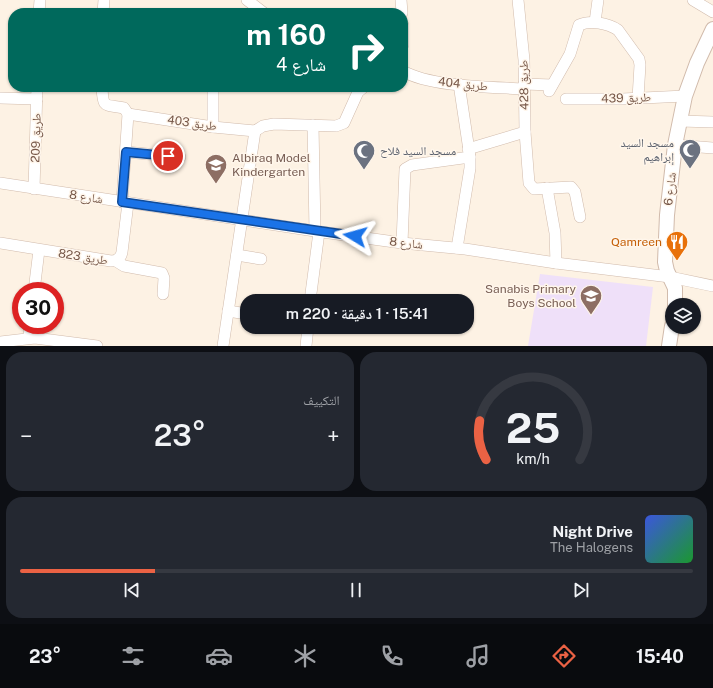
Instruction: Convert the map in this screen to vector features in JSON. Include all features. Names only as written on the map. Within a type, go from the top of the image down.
[{"type":"street","points":[[247,0],[257,8]]},
{"type":"street","name":"طريق 428","points":[[518,0],[524,60],[525,132],[529,183],[532,188],[547,188]]},
{"type":"street","points":[[598,0],[595,22],[614,27],[618,30],[640,59],[638,98]]},
{"type":"street","points":[[693,0],[713,12]]},
{"type":"street","name":"طريق 404","points":[[408,73],[428,80],[459,84],[550,88],[570,54],[579,25],[585,22],[595,22]]},
{"type":"street","name":"شارع 6","points":[[675,298],[675,288],[665,262],[667,215],[675,146],[685,96],[697,63],[713,29]]},
{"type":"street","points":[[457,248],[470,168],[459,84]]},
{"type":"street","name":"طريق 209","points":[[34,189],[37,92]]},
{"type":"street","name":"طريق 403","points":[[102,92],[102,100],[105,104],[110,107],[124,108],[128,114],[213,127],[255,131],[263,126],[274,124],[293,123],[313,126],[336,126],[344,123],[358,92]]},
{"type":"street","points":[[213,92],[213,127]]},
{"type":"street","name":"طريق 439","points":[[566,99],[685,96]]},
{"type":"street","points":[[0,98],[37,99]]},
{"type":"street","name":"طريق 823","points":[[0,244],[116,261],[122,254],[128,114]]},
{"type":"street","points":[[680,122],[713,122]]},
{"type":"street","points":[[311,294],[317,231],[313,126]]},
{"type":"street","points":[[222,346],[255,131]]},
{"type":"street","points":[[402,243],[405,169],[412,165],[469,153],[525,132]]},
{"type":"street","points":[[675,146],[713,148]]},
{"type":"street","points":[[126,152],[180,157]]},
{"type":"street","name":"شارع 8","points":[[0,183],[125,203],[402,243],[457,248],[556,264],[670,277],[713,286]]},
{"type":"street","points":[[556,264],[555,233],[547,188],[566,186],[573,188],[580,217]]},
{"type":"street","points":[[35,282],[39,250]]},
{"type":"street","points":[[237,255],[261,259]]},
{"type":"street","points":[[116,261],[124,266],[162,273],[164,278],[163,294]]},
{"type":"street","points":[[228,311],[240,313]]},
{"type":"street","points":[[306,346],[307,334]]},
{"type":"street","points":[[669,346],[671,334]]},
{"type":"street","points":[[0,342],[33,341],[90,345]]},
{"type":"shaded area","name":"Sanabis Primary Boys School","points":[[540,274],[653,287],[646,346],[528,346]]},
{"type":"place","name":"مسجد السيد فلاح","points":[[364,170]]},
{"type":"place","name":"مسجد السيد إبراهيم","points":[[690,170]]},
{"type":"place","name":"Albiraq Model Kindergarten","points":[[216,184]]},
{"type":"place","name":"Qamreen","points":[[677,262]]},
{"type":"place","name":"Sanabis Primary Boys School","points":[[591,316]]},
{"type":"route","points":[[168,156],[126,152],[122,202],[355,236]]}]
